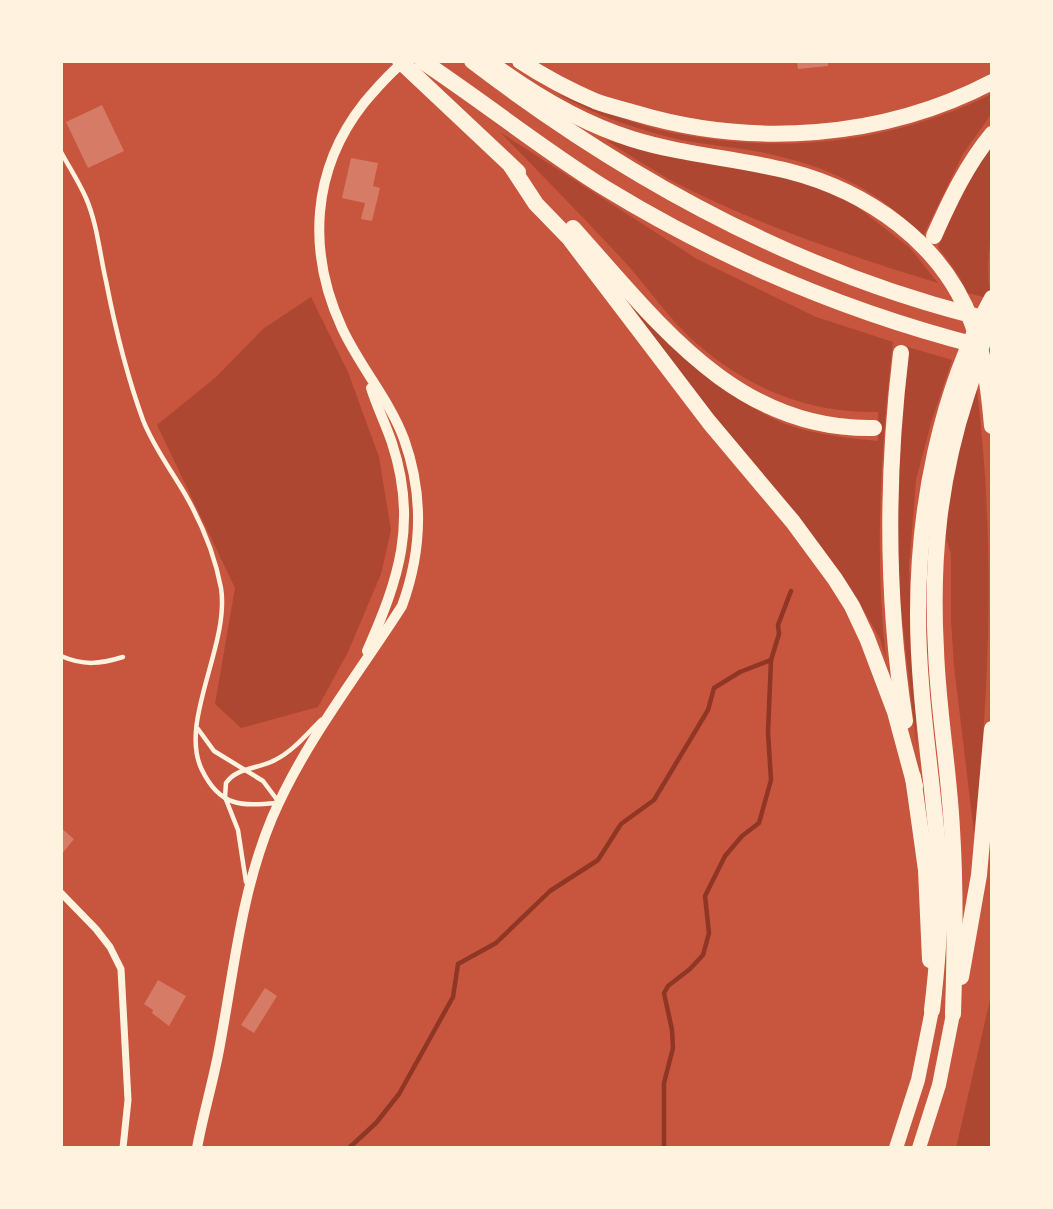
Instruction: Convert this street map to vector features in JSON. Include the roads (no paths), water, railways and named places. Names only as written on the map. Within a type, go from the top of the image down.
[{"type":"highway","points":[[402,61],[552,205],[682,346],[726,382],[750,398],[808,421],[851,428],[874,428]]},
{"type":"highway","points":[[422,61],[554,153],[647,213],[735,260],[801,289],[927,333],[992,349]]},
{"type":"highway","points":[[472,61],[568,131],[635,174],[725,222],[812,262],[876,287],[992,322],[958,424],[941,496],[935,569],[936,652],[953,839],[954,1014]]},
{"type":"highway","points":[[488,61],[552,103],[630,138],[676,151],[789,171],[835,186],[873,205],[907,230],[948,277],[972,322],[988,381],[992,426]]},
{"type":"highway","points":[[520,61],[596,102],[657,120],[739,133],[820,133],[864,126],[954,100],[992,82]]},
{"type":"highway","points":[[934,236],[958,185],[979,149],[992,134]]},
{"type":"highway","points":[[511,166],[536,204],[569,238],[709,422],[793,522],[835,579],[852,606],[879,670],[895,712],[915,786]]},
{"type":"highway","points":[[932,1010],[941,935],[939,865],[918,617],[919,558],[924,513],[939,432],[977,325],[992,298]]},
{"type":"highway","points":[[901,353],[892,448],[892,613],[926,870],[932,1010]]},
{"type":"highway","points":[[954,1014],[979,875],[992,729]]},
{"type":"highway","points":[[979,875],[992,836]]},
{"type":"main road","points":[[896,1148],[918,1080],[932,1010]]},
{"type":"main road","points":[[919,1148],[939,1085],[954,1014]]},
{"type":"street","points":[[197,1148],[219,1050],[247,892],[255,864],[279,803],[304,754],[355,677],[390,600],[399,570],[404,535],[404,509],[399,468],[393,444],[365,372],[331,302],[321,265],[318,234],[319,210],[328,167],[345,131],[365,103],[402,61]]},
{"type":"street","points":[[61,892],[96,929],[110,947],[121,969],[128,1100],[123,1148]]},
{"type":"street","points":[[189,1148],[203,1119]]},
{"type":"lane","points":[[61,152],[87,200],[107,289],[144,421],[187,498],[204,535],[221,587],[223,611],[214,660],[199,710],[196,747],[201,769],[216,790],[245,806],[279,803]]},
{"type":"lane","points":[[61,656],[74,662],[93,664],[123,657]]},
{"type":"lane","points":[[247,892],[241,840],[224,789],[230,778],[283,755],[334,708]]},
{"type":"lane","points":[[197,729],[214,751],[263,781],[279,803]]},
{"type":"waterway","points":[[664,1148],[664,1083],[673,1048],[664,993],[668,986],[703,955],[709,933],[705,896],[725,856],[742,836],[759,823],[771,780],[768,732],[771,660],[779,634],[778,625],[791,591]]},
{"type":"waterway","points":[[349,1148],[376,1123],[399,1094],[453,997],[458,964],[496,943],[550,891],[598,860],[621,824],[654,800],[708,710],[714,688],[740,672],[771,660]]}]
